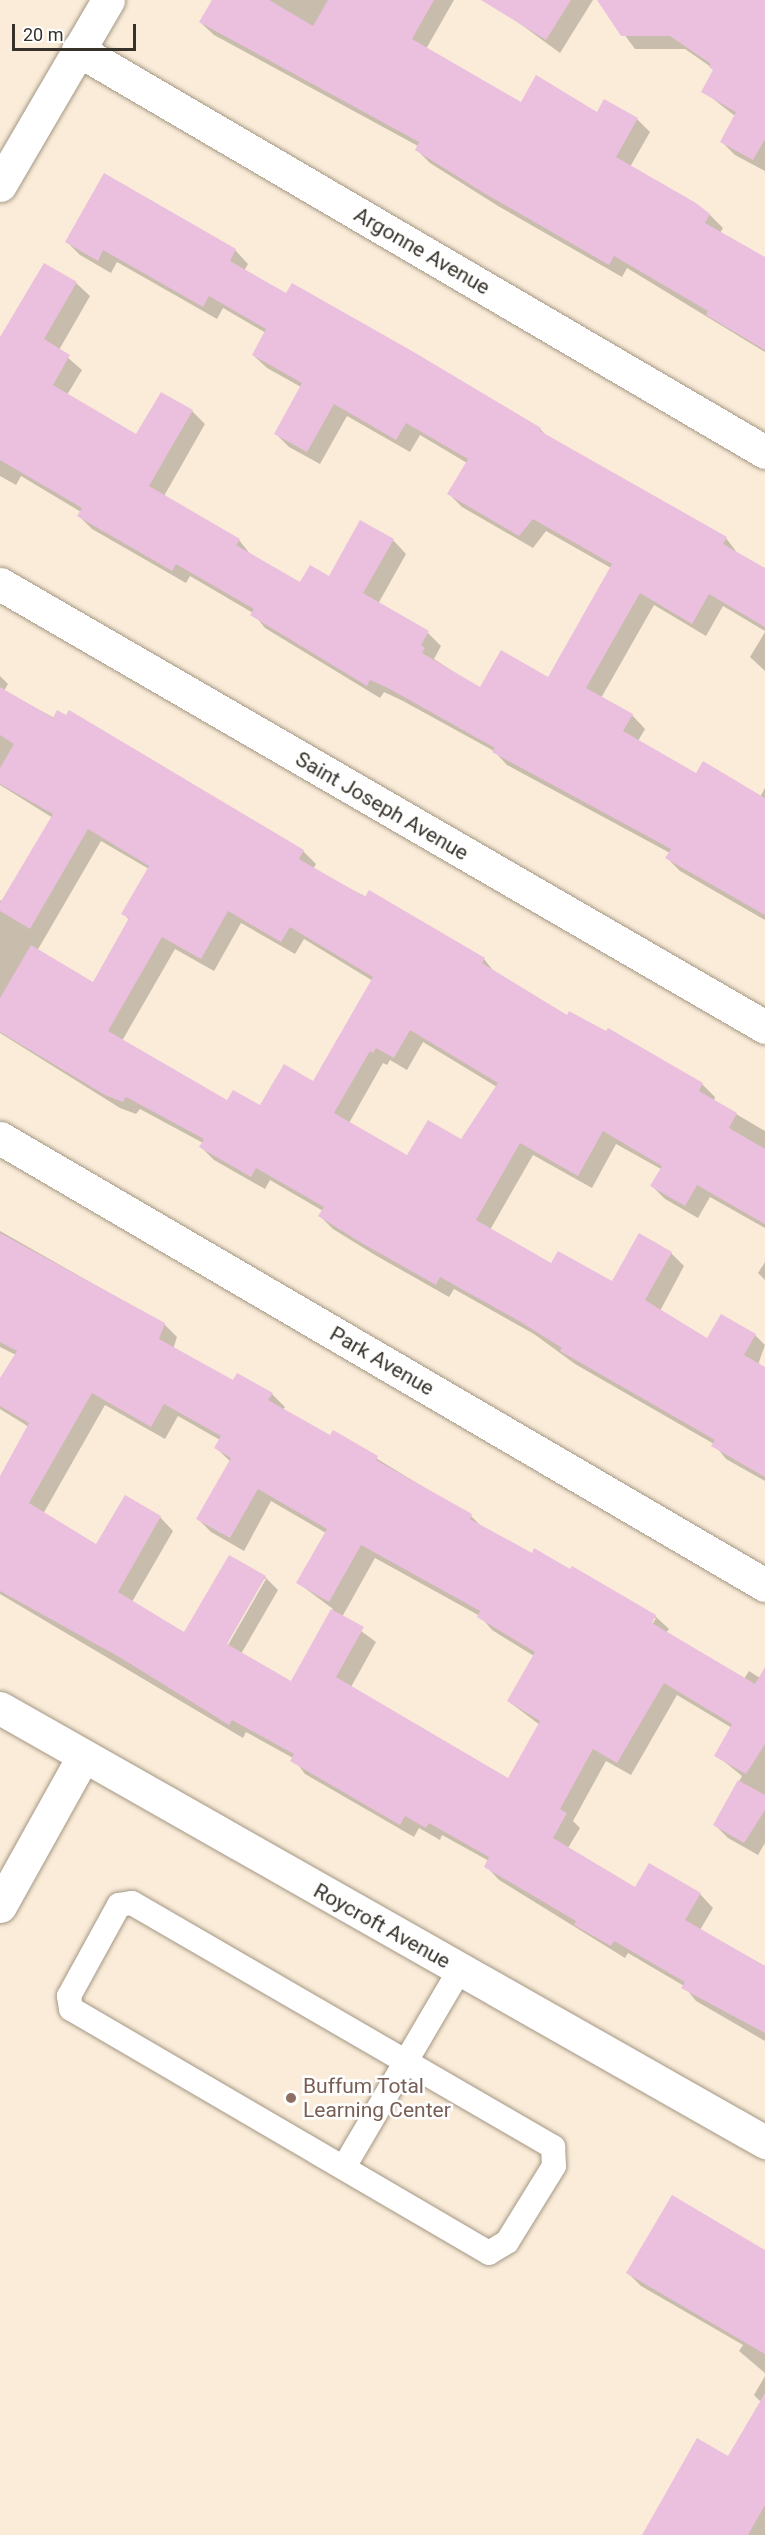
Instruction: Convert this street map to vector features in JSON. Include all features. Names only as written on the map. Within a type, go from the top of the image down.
[{"type":"street","points":[[0,185],[108,0]]},
{"type":"street","name":"Argonne Avenue","points":[[78,50],[765,452]]},
{"type":"street","name":"Saint Joseph Avenue","points":[[0,585],[765,1027]]},
{"type":"street","name":"Park Avenue","points":[[0,1138],[765,1585]]},
{"type":"street","name":"Roycroft Avenue","points":[[0,1708],[765,2142]]},
{"type":"street","points":[[0,1906],[83,1757]]},
{"type":"lane","points":[[132,1903],[553,2147],[554,2166],[507,2242],[489,2253],[344,2167],[71,2009],[69,1996],[119,1905],[132,1903]]},
{"type":"lane","points":[[344,2167],[460,1969]]},
{"type":"building","points":[[212,0],[269,0],[313,26],[328,0],[434,0],[412,39],[521,102],[536,75],[597,112],[604,99],[638,118],[616,157],[696,203],[710,214],[705,223],[765,257],[765,350],[706,315],[708,311],[614,256],[609,265],[484,193],[415,150],[419,142],[199,22]]},
{"type":"building","points":[[481,0],[571,0],[546,40]]},
{"type":"building","points":[[597,0],[765,0],[765,139],[753,160],[720,142],[736,112],[701,92],[713,70],[709,67],[711,64],[670,36],[621,36]]},
{"type":"building","points":[[104,173],[236,249],[230,261],[286,293],[292,283],[412,351],[541,428],[540,431],[727,537],[723,544],[765,568],[765,627],[709,594],[692,624],[640,593],[586,688],[633,714],[623,731],[696,773],[703,761],[765,798],[765,915],[665,858],[671,849],[492,752],[495,748],[388,688],[370,680],[367,686],[250,615],[254,609],[176,564],[172,571],[77,516],[82,508],[0,460],[0,337],[44,263],[77,282],[44,339],[70,355],[53,385],[136,434],[161,392],[193,410],[149,486],[240,539],[236,545],[300,582],[310,565],[329,576],[360,520],[394,539],[363,593],[429,631],[421,645],[425,648],[422,653],[480,687],[501,650],[548,677],[612,564],[533,519],[519,536],[447,494],[468,459],[406,423],[396,440],[334,404],[307,452],[274,434],[302,383],[252,355],[266,329],[209,296],[203,307],[103,250],[98,261],[65,242]]},
{"type":"building","points":[[0,687],[53,718],[57,710],[66,715],[69,710],[304,850],[299,859],[365,897],[369,890],[485,958],[482,963],[567,1015],[569,1011],[606,1031],[608,1028],[703,1083],[699,1091],[737,1113],[729,1128],[765,1149],[765,1224],[697,1185],[685,1206],[650,1186],[662,1166],[603,1131],[578,1176],[520,1143],[476,1220],[551,1263],[558,1251],[612,1281],[639,1233],[672,1252],[645,1300],[707,1338],[721,1314],[756,1334],[744,1355],[765,1367],[765,1477],[711,1446],[715,1440],[560,1351],[562,1348],[519,1321],[440,1277],[436,1285],[360,1242],[318,1216],[324,1207],[256,1168],[251,1177],[199,1147],[204,1139],[126,1097],[123,1102],[105,1095],[0,1032],[0,998],[31,945],[93,982],[129,918],[121,914],[149,866],[88,829],[30,929],[0,911],[0,903],[53,814],[0,784],[0,768],[14,744],[0,735]],"holes":[[[228,911],[281,942],[290,927],[373,977],[313,1081],[284,1064],[260,1105],[233,1090],[227,1100],[108,1031],[162,937],[201,959]],[[410,1030],[498,1083],[461,1139],[428,1120],[407,1155],[334,1113],[370,1051],[373,1053],[376,1048],[394,1058]]]},
{"type":"building","points":[[0,1233],[165,1323],[159,1339],[233,1380],[237,1373],[273,1393],[268,1400],[330,1435],[333,1430],[378,1456],[376,1460],[472,1514],[470,1519],[532,1553],[534,1548],[570,1569],[572,1566],[656,1615],[652,1623],[755,1684],[765,1667],[765,1744],[746,1774],[714,1756],[732,1724],[664,1683],[617,1763],[593,1749],[560,1809],[567,1813],[553,1838],[635,1887],[649,1863],[701,1893],[685,1920],[765,1966],[765,2033],[681,1988],[685,1982],[614,1941],[611,1946],[574,1925],[576,1921],[484,1867],[489,1857],[429,1823],[426,1828],[405,1816],[400,1825],[290,1761],[294,1754],[232,1720],[229,1725],[121,1658],[0,1591],[0,1476],[29,1423],[0,1406],[0,1378],[17,1351],[0,1342]],"holes":[[[92,1393],[151,1427],[164,1404],[221,1436],[214,1448],[231,1458],[196,1519],[230,1538],[258,1489],[327,1529],[296,1583],[329,1602],[361,1545],[480,1611],[477,1617],[535,1652],[507,1701],[540,1721],[508,1778],[336,1677],[364,1627],[331,1609],[291,1681],[227,1644],[266,1576],[229,1555],[184,1632],[118,1592],[161,1516],[125,1495],[96,1544],[29,1503]]]},
{"type":"building","points":[[738,1780],[765,1795],[765,1810],[744,1843],[713,1825]]},
{"type":"building","points":[[672,2195],[765,2250],[765,2354],[626,2273]]},
{"type":"building","points":[[765,2393],[765,2505],[748,2535],[642,2535],[697,2438],[728,2456]]},
{"type":"place","name":"Buffum Total Learning Center","points":[[291,2098]]}]
